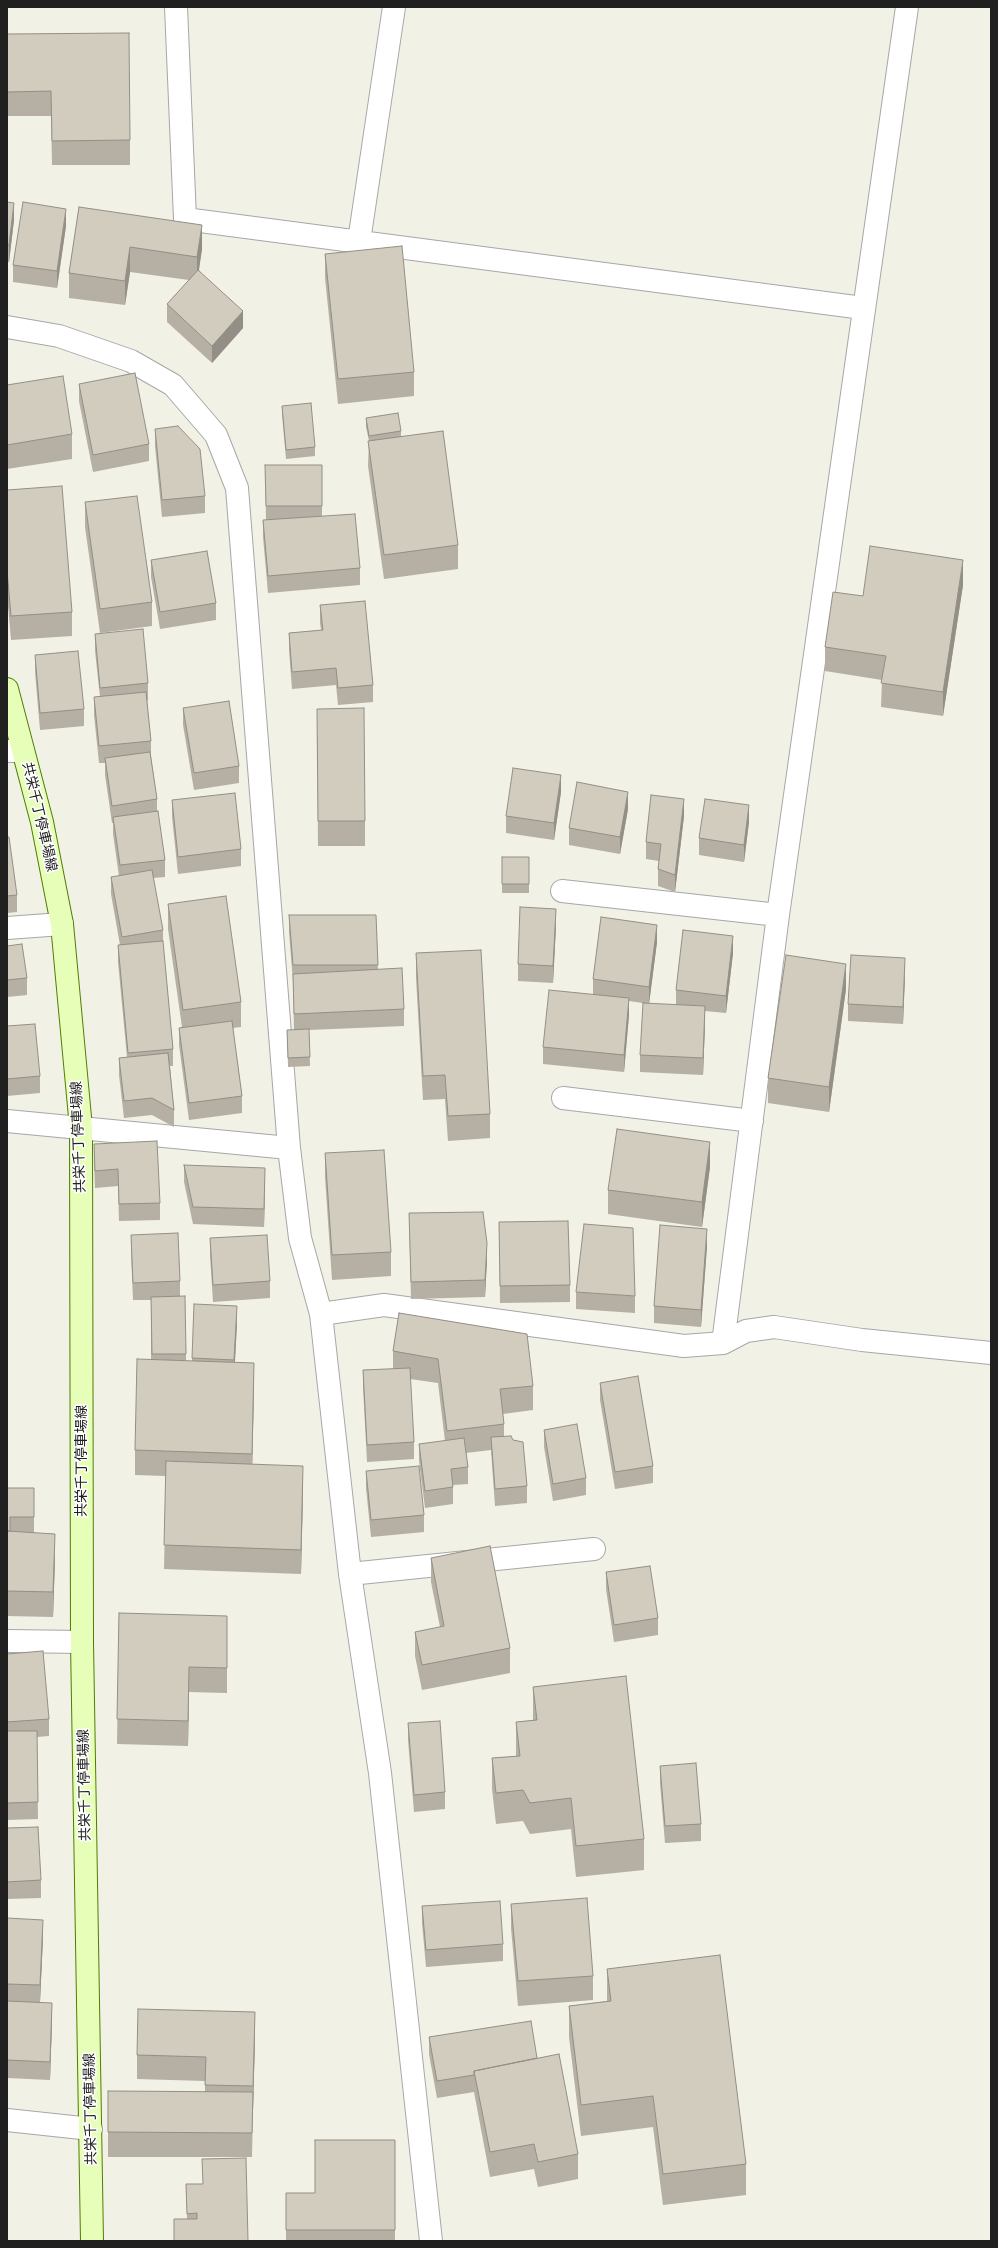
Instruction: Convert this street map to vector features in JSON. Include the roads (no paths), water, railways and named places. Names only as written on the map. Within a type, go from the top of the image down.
[{"type":"main road","name":"共栄千丁停車場線","points":[[7,689],[15,751],[42,822],[62,924],[81,1128],[82,1642],[92,2241]]},
{"type":"street","points":[[176,7],[185,219],[863,308]]},
{"type":"street","points":[[358,241],[394,7]]},
{"type":"street","points":[[723,1343],[778,915],[863,308],[907,7]]},
{"type":"street","points":[[7,327],[59,336],[130,361],[173,385],[216,435],[237,488],[289,1148],[300,1238],[321,1314],[350,1574],[380,1773],[431,2241]]},
{"type":"street","points":[[562,891],[778,915]]},
{"type":"street","points":[[7,928],[62,924]]},
{"type":"street","points":[[564,1098],[752,1121]]},
{"type":"street","points":[[7,1121],[289,1148]]},
{"type":"street","points":[[321,1314],[384,1305],[684,1346],[723,1343],[746,1331],[774,1327],[862,1340],[991,1353]]},
{"type":"street","points":[[350,1574],[594,1549]]},
{"type":"street","points":[[7,1640],[82,1642]]},
{"type":"street","points":[[7,2120],[91,2129]]}]
